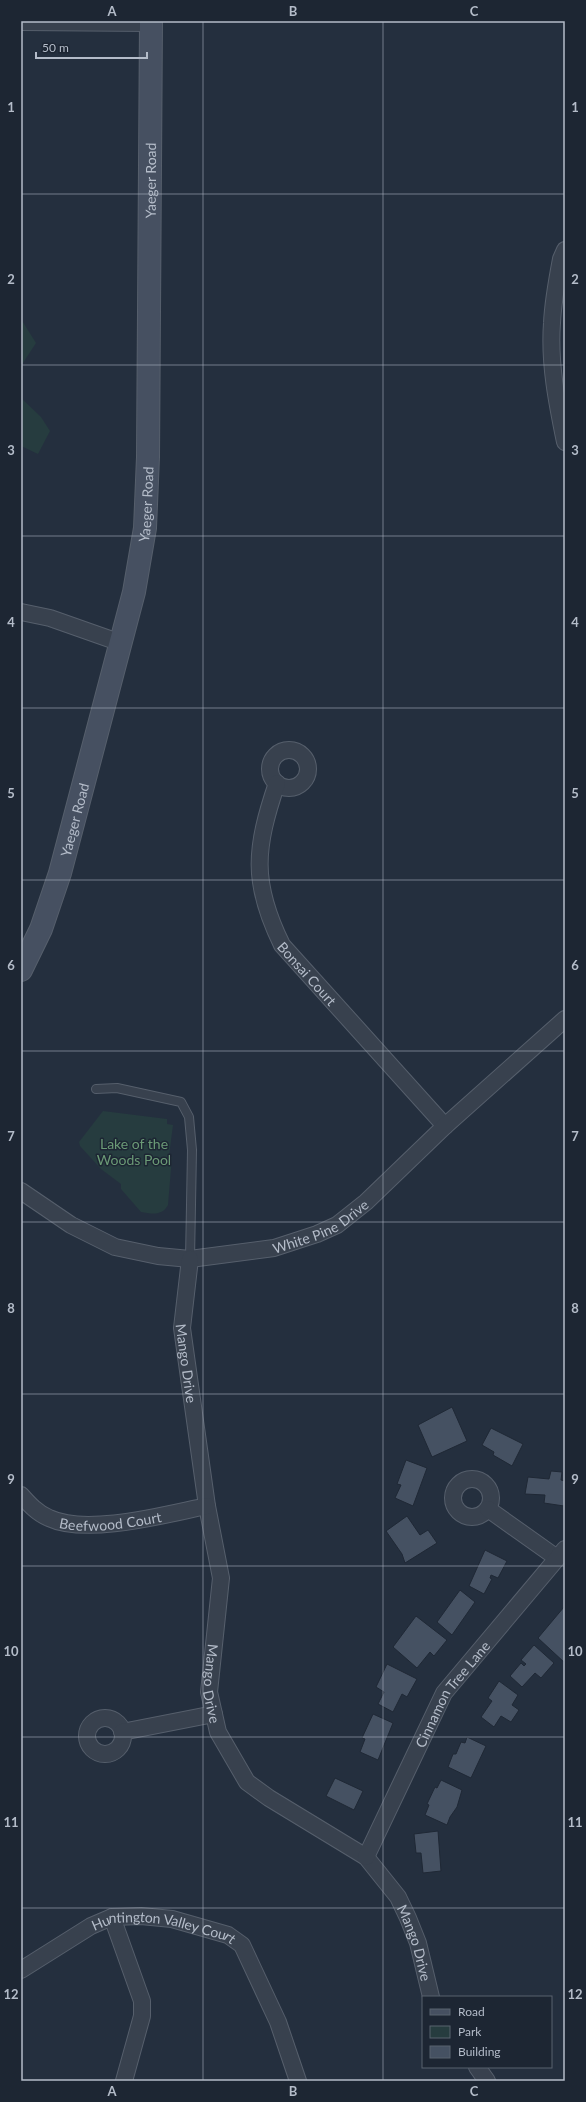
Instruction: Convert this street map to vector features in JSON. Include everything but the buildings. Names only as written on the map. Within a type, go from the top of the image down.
[{"type":"street","points":[[21,22],[151,22]]},
{"type":"street","name":"Yaeger Road","points":[[21,970],[41,929],[60,873],[121,643],[141,560],[147,501],[151,22]]},
{"type":"street","points":[[565,250],[561,259],[552,324],[552,351],[557,401],[565,442]]},
{"type":"street","points":[[21,612],[50,618],[121,643]]},
{"type":"street","name":"Bonsai Court","points":[[277,783],[264,824],[259,855],[261,890],[270,920],[282,945],[445,1126]]},
{"type":"street","name":"White Pine Drive","points":[[21,1191],[71,1225],[115,1247],[158,1256],[190,1258],[274,1248],[318,1234],[336,1225],[366,1202],[445,1126],[565,1019]]},
{"type":"street","name":"Mango Drive","points":[[190,1258],[182,1328],[208,1506],[221,1578],[209,1692],[218,1732],[247,1782],[268,1798],[366,1857],[398,1897],[408,1918],[418,1942],[431,1996]]},
{"type":"street","name":"Beefwood Court","points":[[21,1495],[33,1509],[50,1519],[72,1524],[119,1523],[208,1506]]},
{"type":"street","points":[[488,1509],[561,1554]]},
{"type":"street","name":"Cinnamon Tree Lane","points":[[366,1857],[444,1693],[561,1554]]},
{"type":"street","points":[[122,1732],[214,1714]]},
{"type":"street","name":"Huntington Valley Court","points":[[21,1970],[91,1926],[112,1917],[140,1916],[172,1919],[228,1935],[242,1945],[278,2022],[298,2081]]},
{"type":"street","points":[[112,1917],[142,2001],[142,2016],[124,2081]]},
{"type":"street","points":[[478,2068],[487,2081]]},
{"type":"lane","points":[[96,1090],[117,1088],[181,1102],[189,1117],[192,1150],[190,1258]]},
{"type":"green space","points":[[21,319],[36,343],[21,366]]},
{"type":"green space","points":[[21,398],[41,417],[50,431],[38,454],[21,446]]},
{"type":"green space","name":"Lake of the Woods Pool","points":[[103,1111],[167,1119],[167,1124],[173,1125],[169,1156],[172,1157],[168,1205],[166,1209],[160,1213],[153,1214],[141,1212],[121,1189],[121,1184],[101,1169],[80,1146],[79,1142]]}]
